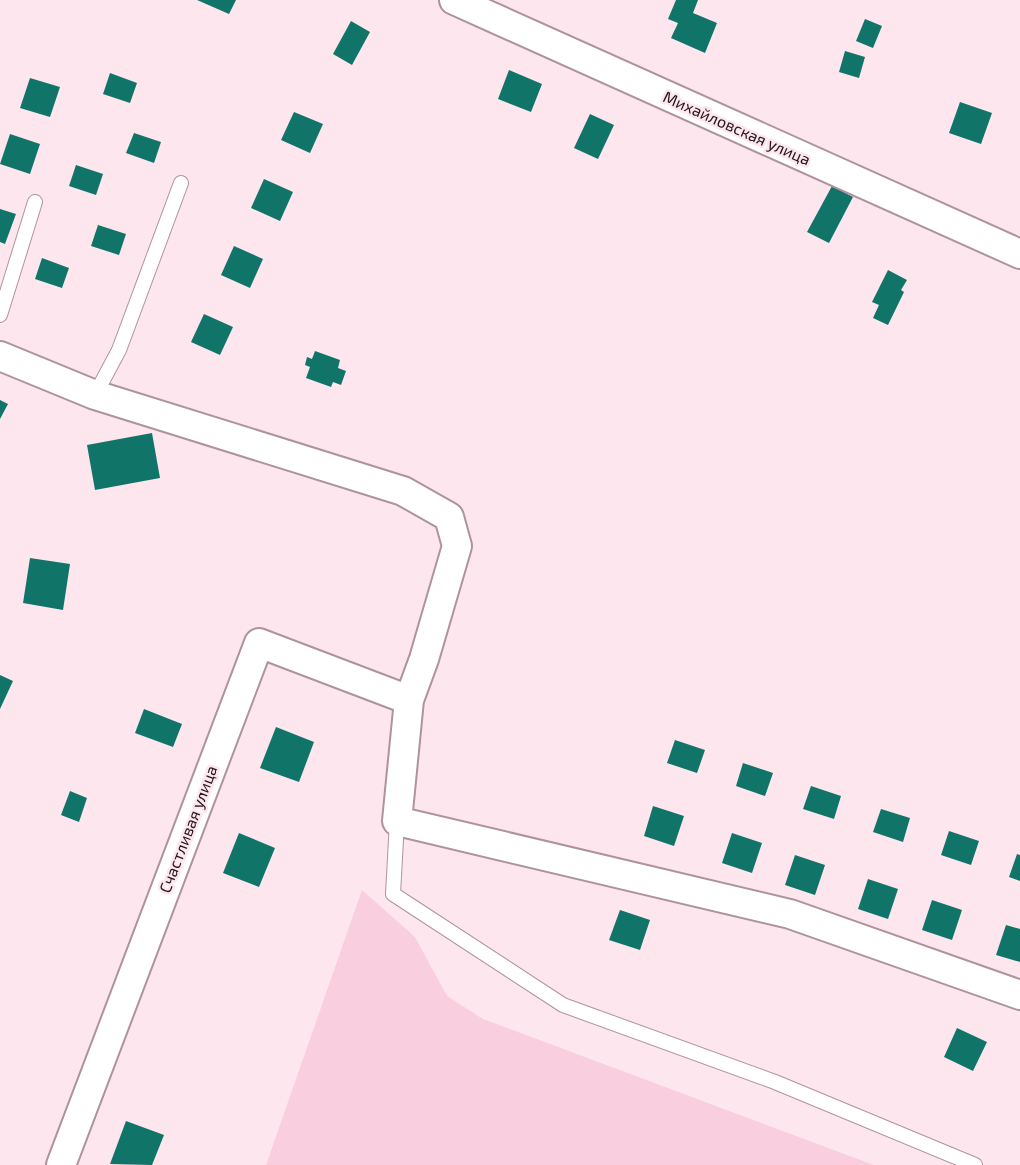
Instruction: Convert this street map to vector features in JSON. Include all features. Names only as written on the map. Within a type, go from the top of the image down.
[{"type":"street","name":"Михайловская улица","points":[[454,0],[1020,254]]},
{"type":"street","points":[[0,356],[95,395],[403,491],[449,517],[457,546],[424,659],[409,699],[397,821],[790,914],[1020,995]]},
{"type":"street","name":"Счастливая улица","points":[[61,1165],[259,643],[409,699]]},
{"type":"lane","points":[[95,395],[119,350],[181,183]]},
{"type":"lane","points":[[0,315],[35,202]]},
{"type":"lane","points":[[397,821],[393,894],[564,1005],[775,1082],[975,1165]]},
{"type":"shaded area","points":[[362,890],[415,937],[447,996],[483,1019],[874,1165],[266,1165]]},
{"type":"building","points":[[197,0],[236,0],[229,14]]},
{"type":"building","points":[[676,0],[698,0],[693,13],[717,23],[705,53],[671,38],[678,23],[668,19]]},
{"type":"building","points":[[865,19],[882,26],[873,48],[856,41]]},
{"type":"building","points":[[351,21],[370,32],[352,65],[333,54]]},
{"type":"building","points":[[845,51],[865,57],[859,78],[839,72]]},
{"type":"building","points":[[509,70],[542,84],[531,112],[498,99]]},
{"type":"building","points":[[110,73],[137,83],[130,103],[103,94]]},
{"type":"building","points":[[30,78],[60,87],[50,117],[20,108]]},
{"type":"building","points":[[960,102],[992,113],[981,144],[949,133]]},
{"type":"building","points":[[294,112],[323,124],[310,153],[281,140]]},
{"type":"building","points":[[590,114],[614,125],[598,159],[574,148]]},
{"type":"building","points":[[134,133],[161,142],[154,163],[126,153]]},
{"type":"building","points":[[10,134],[40,144],[30,174],[0,164]]},
{"type":"building","points":[[76,165],[103,174],[96,195],[69,186]]},
{"type":"building","points":[[264,179],[293,192],[280,221],[251,208]]},
{"type":"building","points":[[832,186],[853,197],[829,243],[807,232]]},
{"type":"building","points":[[0,209],[16,214],[5,244],[0,242]]},
{"type":"building","points":[[98,225],[126,234],[119,255],[91,246]]},
{"type":"building","points":[[234,246],[263,259],[250,288],[221,275]]},
{"type":"building","points":[[42,258],[69,268],[62,288],[35,279]]},
{"type":"building","points":[[888,270],[907,280],[901,290],[904,292],[888,325],[873,318],[879,305],[872,302]]},
{"type":"building","points":[[204,314],[233,327],[220,355],[191,342]]},
{"type":"building","points":[[315,351],[340,360],[338,368],[346,371],[341,385],[333,382],[331,387],[306,378],[310,367],[305,365],[307,357],[312,359]]},
{"type":"building","points":[[0,400],[8,404],[0,419]]},
{"type":"building","points":[[152,433],[160,478],[95,490],[87,445]]},
{"type":"building","points":[[30,558],[70,564],[63,610],[23,603]]},
{"type":"building","points":[[0,675],[13,681],[0,709]]},
{"type":"building","points":[[144,709],[182,724],[173,747],[135,733]]},
{"type":"building","points":[[276,727],[314,742],[299,782],[260,768]]},
{"type":"building","points":[[675,740],[705,750],[697,773],[667,763]]},
{"type":"building","points":[[743,763],[773,773],[765,796],[736,786]]},
{"type":"building","points":[[811,786],[841,796],[834,819],[803,809]]},
{"type":"building","points":[[70,791],[87,798],[79,822],[61,815]]},
{"type":"building","points":[[653,806],[684,816],[674,846],[644,836]]},
{"type":"building","points":[[881,809],[910,818],[903,842],[873,832]]},
{"type":"building","points":[[949,831],[979,841],[971,865],[941,855]]},
{"type":"building","points":[[239,833],[275,848],[259,887],[223,873]]},
{"type":"building","points":[[732,833],[762,843],[752,873],[722,863]]},
{"type":"building","points":[[1017,854],[1020,855],[1020,881],[1009,877]]},
{"type":"building","points":[[795,855],[825,865],[815,895],[785,885]]},
{"type":"building","points":[[868,879],[898,889],[888,919],[858,909]]},
{"type":"building","points":[[932,900],[962,910],[952,940],[922,930]]},
{"type":"building","points":[[620,910],[650,920],[640,950],[609,940]]},
{"type":"building","points":[[1006,925],[1020,929],[1020,962],[996,955]]},
{"type":"building","points":[[957,1028],[987,1042],[973,1071],[944,1057]]},
{"type":"building","points":[[126,1121],[164,1135],[152,1165],[110,1164]]}]
